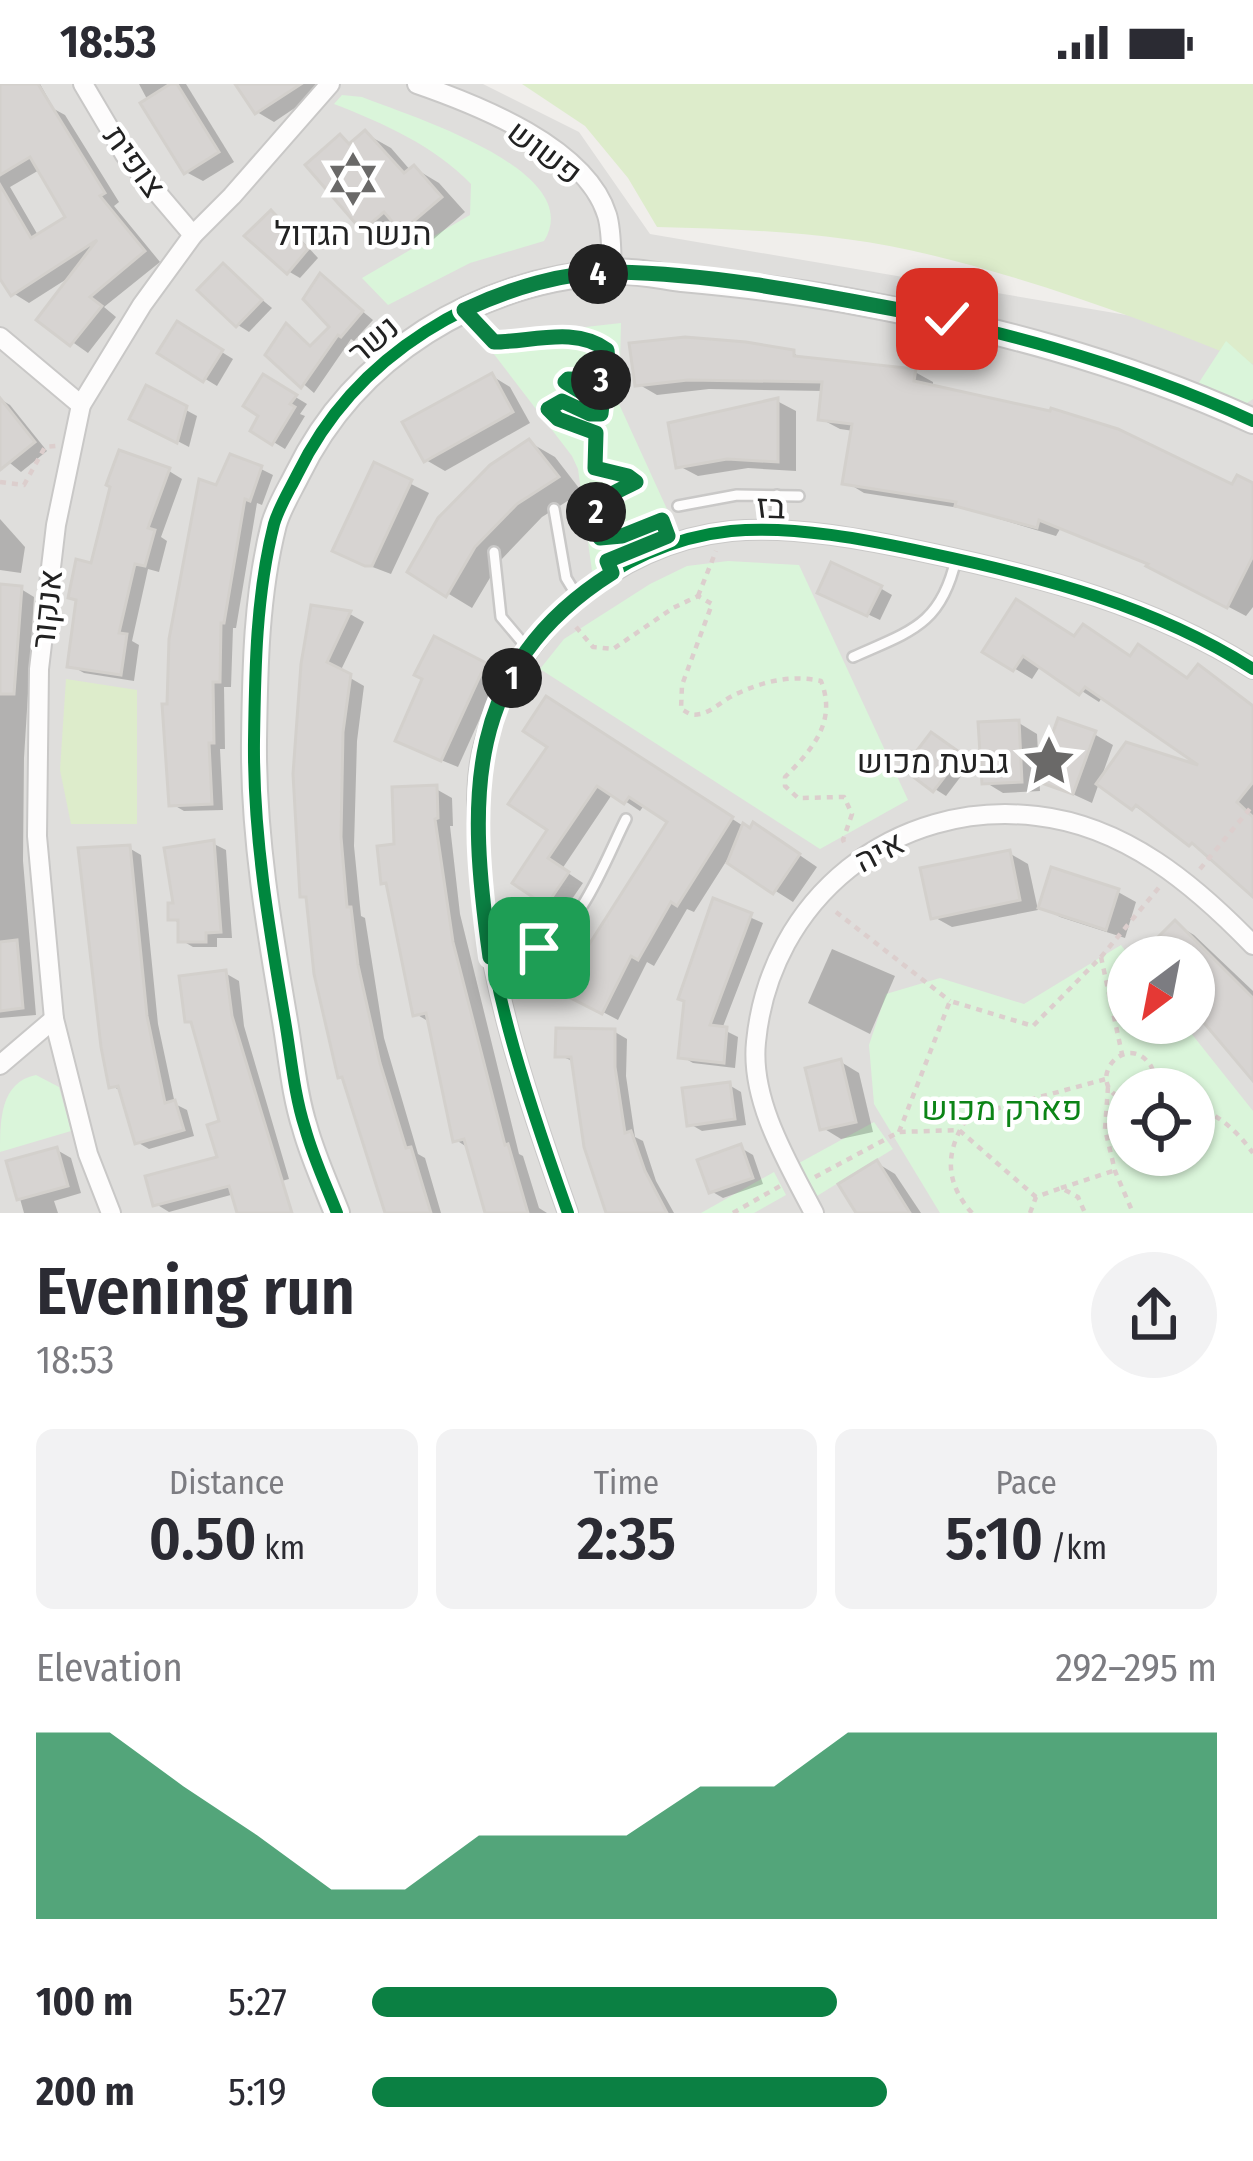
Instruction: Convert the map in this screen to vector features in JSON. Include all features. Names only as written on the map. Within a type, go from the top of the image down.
[{"type":"street","name":"צופית","points":[[83,84],[125,155],[193,235]]},
{"type":"street","name":"אנקור","points":[[111,1213],[88,1154],[54,1019],[37,836],[39,669],[56,525],[81,405],[142,305],[193,235],[330,84]]},
{"type":"street","name":"פשוש","points":[[417,84],[507,121],[562,156],[588,181],[607,214],[612,272]]},
{"type":"street","name":"נשר","points":[[337,1213],[304,1126],[268,926],[254,793],[255,667],[261,587],[275,519],[309,451],[332,418],[391,353],[464,310],[534,284],[612,272],[781,288],[947,319],[1175,385],[1253,421]]},
{"type":"street","points":[[0,337],[81,405]]},
{"type":"street","name":"בז","points":[[568,1213],[533,1112],[490,957],[480,888],[476,796],[484,743],[528,649],[570,603],[610,574],[668,547],[724,533],[850,536],[1036,575],[1168,622],[1253,669]]},
{"type":"street","name":"איה","points":[[814,1213],[763,1099],[755,1045],[779,954],[817,897],[856,861],[904,837],[986,814],[1039,816],[1084,827],[1132,847],[1180,877],[1253,944]]},
{"type":"street","points":[[0,1065],[54,1019]]},
{"type":"lane","points":[[678,506],[737,495],[799,496]]},
{"type":"lane","points":[[775,533],[777,495]]},
{"type":"lane","points":[[554,509],[570,603]]},
{"type":"lane","points":[[494,552],[501,617],[528,649]]},
{"type":"lane","points":[[854,657],[921,626],[938,611],[956,559]]},
{"type":"lane","points":[[490,957],[539,948],[555,939],[577,916],[626,819]]},
{"type":"path","points":[[464,310],[494,342],[562,336],[586,339],[607,350],[609,371],[603,380],[565,382],[602,405],[601,414],[562,401],[548,409],[558,419],[596,433],[595,468],[636,482],[599,503],[595,512],[600,538],[622,536],[662,520],[668,536]]},
{"type":"path","points":[[0,482],[24,485],[45,447],[74,446]]},
{"type":"path","points":[[570,603],[593,647],[614,649],[698,596],[724,533]]},
{"type":"path","points":[[698,596],[712,604],[682,685],[681,709],[703,714],[734,695],[777,679],[802,676],[821,681],[828,698],[827,721],[806,755],[785,777],[785,786],[798,797],[844,797],[852,814],[843,840],[856,861]]},
{"type":"path","points":[[817,897],[950,1001],[1033,1026],[1253,805]]},
{"type":"path","points":[[1101,958],[1122,1054]]},
{"type":"path","points":[[898,1132],[950,1001]]},
{"type":"path","points":[[1109,1068],[1122,1054],[1145,1058],[1152,1068]]},
{"type":"path","points":[[733,1213],[898,1132],[959,1130],[976,1116],[999,1108],[1107,1083],[1107,1137]]},
{"type":"path","points":[[1215,1114],[1253,1153]]},
{"type":"path","points":[[959,1130],[1036,1197]]},
{"type":"path","points":[[959,1130],[950,1171],[952,1189],[972,1213]]},
{"type":"path","points":[[1030,1213],[1036,1197],[1107,1174]]},
{"type":"path","points":[[1117,1176],[1133,1213]]},
{"type":"path","points":[[1061,1188],[1078,1197],[1085,1213]]},
{"type":"shaded area","points":[[0,84],[483,84],[579,132],[650,234],[1197,327],[1253,348],[1253,1213],[0,1213]]},
{"type":"green space","points":[[522,84],[1253,84],[1253,364],[1094,303],[931,255],[830,237],[657,227],[628,178],[585,126]]},
{"type":"green space","points":[[342,95],[362,97],[452,132],[518,169],[541,191],[551,215],[544,241],[470,263],[388,305],[362,278],[470,215],[471,184],[425,147],[334,104]]},
{"type":"green space","points":[[621,323],[619,404],[682,542],[592,571],[578,469],[490,349],[541,332]]},
{"type":"green space","points":[[1226,341],[1253,365],[1253,399],[1238,409],[1198,384]]},
{"type":"green space","points":[[728,561],[799,565],[908,800],[820,849],[540,669],[564,639],[650,584],[687,566]]},
{"type":"green space","points":[[66,679],[137,690],[137,824],[71,824],[60,770]]},
{"type":"green space","name":"פארק מכוש","points":[[1107,954],[1107,1044],[1200,1044],[1253,1111],[1253,1213],[940,1213],[874,1104],[869,1045],[886,994],[940,978],[1024,1004]]},
{"type":"green space","points":[[36,1075],[59,1087],[71,1131],[0,1152],[4,1104],[15,1086]]},
{"type":"green space","points":[[874,1122],[893,1149],[817,1196],[799,1163]]},
{"type":"green space","points":[[774,1172],[786,1195],[754,1213],[701,1213]]},
{"type":"building","points":[[0,84],[38,84],[105,193],[100,196],[145,251],[90,297],[102,306],[70,346],[36,320],[97,240],[11,296],[0,279],[0,185],[31,238],[65,217],[30,157],[0,175]]},
{"type":"building","points":[[177,84],[219,152],[184,174],[140,103]]},
{"type":"building","points":[[235,84],[301,84],[255,114]]},
{"type":"building","name":"הנשר הגדול","points":[[365,130],[404,173],[414,165],[442,197],[401,232],[384,212],[362,231],[305,165],[340,134],[349,144]]},
{"type":"building","points":[[271,210],[308,249],[287,274],[244,236]]},
{"type":"building","points":[[223,263],[262,300],[236,327],[197,290]]},
{"type":"building","points":[[320,273],[363,311],[338,335],[301,388],[265,355],[286,323],[310,346],[329,327],[303,299]]},
{"type":"building","points":[[177,321],[223,350],[203,382],[157,353]]},
{"type":"building","points":[[685,337],[794,350],[794,356],[916,369],[914,381],[1051,408],[1118,429],[1232,484],[1237,475],[1253,483],[1253,556],[1227,608],[1148,564],[1039,520],[1037,528],[955,506],[956,502],[842,484],[852,424],[818,420],[822,382],[688,380],[635,386],[629,343]]},
{"type":"building","points":[[492,373],[513,412],[424,462],[402,422]]},
{"type":"building","points":[[263,374],[297,395],[272,445],[250,431],[258,416],[243,406]]},
{"type":"building","points":[[146,385],[187,406],[177,443],[129,419]]},
{"type":"building","points":[[0,398],[35,442],[0,470]]},
{"type":"building","points":[[778,398],[778,462],[727,459],[676,468],[668,423]]},
{"type":"building","points":[[529,439],[559,477],[517,504],[475,547],[446,597],[407,572],[438,518],[490,465]]},
{"type":"building","points":[[119,450],[170,468],[148,528],[155,530],[145,566],[135,564],[119,633],[127,634],[121,675],[67,667],[76,600],[68,598],[76,559],[91,563],[110,487],[106,485]]},
{"type":"building","points":[[230,454],[262,466],[250,501],[245,499],[221,623],[220,682],[213,682],[214,743],[209,743],[212,804],[169,806],[162,704],[167,704],[169,639],[199,479],[216,485]]},
{"type":"building","points":[[374,462],[412,480],[372,566],[365,566],[332,551]]},
{"type":"building","points":[[831,562],[882,586],[867,616],[817,593]]},
{"type":"building","points":[[0,584],[22,586],[14,694],[0,694]]},
{"type":"building","points":[[1016,599],[1074,636],[1083,624],[1130,656],[1138,644],[1187,678],[1198,664],[1253,706],[1253,782],[1237,802],[1253,817],[1253,897],[1192,843],[1189,846],[1136,805],[1132,810],[1096,784],[1126,742],[1198,765],[1085,687],[1079,695],[1023,656],[1013,671],[982,652]]},
{"type":"building","points":[[311,605],[351,611],[327,662],[351,674],[343,732],[341,837],[347,907],[351,907],[358,965],[380,1063],[431,1213],[385,1213],[342,1077],[338,1078],[314,974],[306,897],[300,897],[293,774],[301,664]]},
{"type":"building","points":[[434,636],[486,663],[441,761],[395,741],[422,679],[414,675]]},
{"type":"building","points":[[546,696],[733,817],[677,906],[671,902],[638,960],[631,956],[602,1014],[563,994],[667,822],[629,797],[624,804],[597,786],[548,858],[569,872],[546,906],[512,883],[547,830],[508,804],[547,747],[523,731]]},
{"type":"building","points":[[1058,718],[1096,731],[1073,794],[1036,781]]},
{"type":"building","points":[[1019,720],[1022,782],[982,784],[978,722]]},
{"type":"building","points":[[931,732],[962,754],[933,792],[903,769]]},
{"type":"building","points":[[437,785],[435,819],[453,942],[505,1145],[528,1213],[485,1213],[464,1139],[453,1142],[426,1013],[413,1016],[386,883],[381,884],[377,846],[394,844],[392,787]]},
{"type":"building","points":[[753,822],[800,854],[773,894],[727,863],[743,823],[750,828]]},
{"type":"building","points":[[214,840],[221,932],[206,933],[206,942],[178,942],[178,920],[168,920],[168,903],[173,903],[164,848]]},
{"type":"building","points":[[130,845],[147,1016],[165,1103],[175,1100],[184,1130],[135,1144],[118,1086],[109,1088],[101,1047],[78,848]]},
{"type":"building","points":[[1010,850],[1020,900],[931,919],[920,868]]},
{"type":"building","points":[[1051,867],[1119,889],[1106,930],[1038,908]]},
{"type":"building","points":[[713,898],[752,913],[710,1025],[727,1027],[724,1063],[678,1058],[684,1001],[678,999]]},
{"type":"building","points":[[1175,920],[1191,936],[1159,936]]},
{"type":"building","points":[[17,940],[23,1008],[0,1011],[0,942]]},
{"type":"building","points":[[1215,960],[1253,998],[1253,1081],[1215,1036]]},
{"type":"building","points":[[226,970],[232,1016],[292,1213],[237,1213],[229,1186],[153,1206],[145,1176],[217,1157],[207,1125],[219,1121],[191,1022],[185,1022],[179,976]]},
{"type":"building","points":[[556,1028],[615,1029],[615,1067],[625,1133],[631,1131],[667,1213],[606,1213],[584,1147],[571,1057],[555,1057]]},
{"type":"building","points":[[841,1059],[856,1122],[820,1130],[805,1068]]},
{"type":"building","points":[[730,1082],[735,1119],[687,1126],[682,1088]]},
{"type":"building","points":[[741,1144],[753,1178],[709,1193],[697,1160]]},
{"type":"building","points":[[57,1147],[68,1186],[17,1200],[6,1161]]},
{"type":"building","points":[[877,1160],[910,1213],[856,1213],[838,1184]]},
{"type":"cycle path","points":[[337,1213],[298,1102],[268,916],[254,776],[256,659],[263,578],[279,511],[322,432],[387,360],[468,308],[514,290],[561,278],[628,272],[804,293],[949,321],[1103,363],[1253,421]]},
{"type":"cycle path","points":[[568,1213],[522,1077],[498,985],[482,891],[477,806],[481,756],[498,703],[544,631],[575,600],[609,574],[688,539],[731,531],[805,532],[972,562],[1097,596],[1177,628],[1253,669]]},
{"type":"place","name":"הנשר הגדול","points":[[353,179]]},
{"type":"place","name":"גבעת מכוש","points":[[1049,761]]},
{"type":"route","points":[[539,948],[490,957],[480,888],[476,796],[484,743],[535,638],[562,609],[612,573],[607,561],[614,555],[668,536],[662,520],[622,536],[600,538],[595,512],[599,503],[636,482],[595,468],[596,433],[576,428],[548,409],[562,401],[601,414],[602,405],[565,382],[603,380],[609,371],[607,350],[597,342],[562,336],[494,342],[464,310],[534,284],[612,272],[781,288],[947,319]]}]
